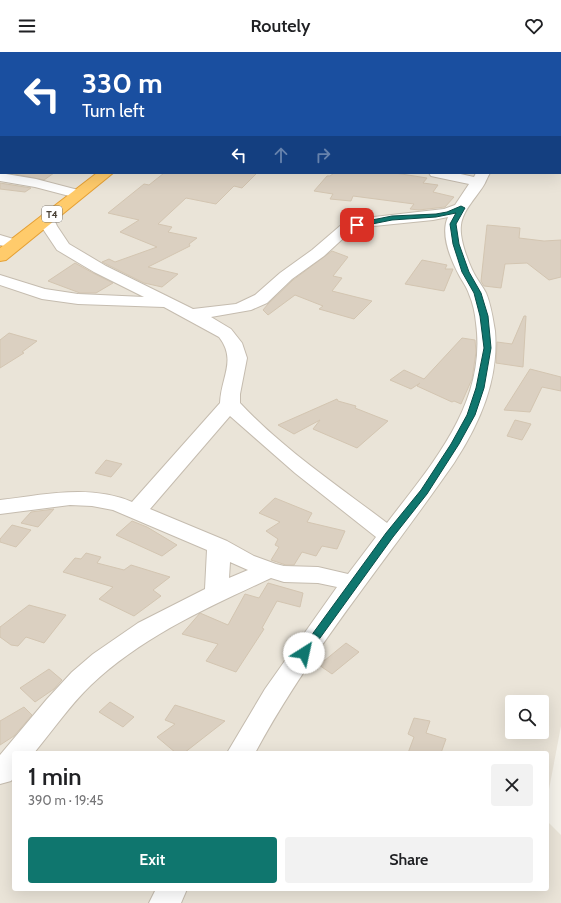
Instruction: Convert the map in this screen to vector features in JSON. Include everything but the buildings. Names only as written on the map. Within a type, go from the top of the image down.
[{"type":"highway","name":"T4","points":[[0,256],[8,242],[47,218],[105,174]]},
{"type":"street","points":[[242,751],[252,732],[287,677],[389,535],[424,492],[455,444],[471,415],[480,388],[487,340],[484,316],[477,293],[465,272],[456,244],[453,224],[461,208],[481,178],[445,174]]},
{"type":"street","points":[[0,177],[36,183],[77,194]]},
{"type":"street","points":[[190,314],[228,310],[251,304],[262,298],[285,276],[324,248],[337,234],[357,225],[392,218],[443,214],[461,208]]},
{"type":"street","points":[[47,218],[49,226],[64,247],[100,269],[226,333],[233,343],[238,358],[230,394],[230,404],[136,511]]},
{"type":"street","points":[[0,280],[42,294],[78,299],[168,304]]},
{"type":"street","points":[[230,404],[244,419],[302,469],[389,535]]},
{"type":"street","points":[[0,507],[70,498],[92,499],[118,504],[219,546],[246,561],[269,570],[284,574],[318,575],[354,583]]},
{"type":"street","points":[[217,594],[219,546]]},
{"type":"street","points":[[23,751],[81,679],[110,655],[140,633],[181,611],[269,570]]},
{"type":"street","points":[[165,903],[171,891]]},
{"type":"shaded area","points":[[0,174],[561,174],[561,726],[549,789],[549,751],[12,751],[12,891],[549,891],[549,823],[561,835],[561,903],[0,903]]},
{"type":"route","points":[[304,653],[389,535],[424,492],[455,444],[471,415],[480,388],[487,348],[484,316],[477,293],[465,272],[456,244],[453,224],[461,208],[436,216],[392,218],[357,225]]}]
